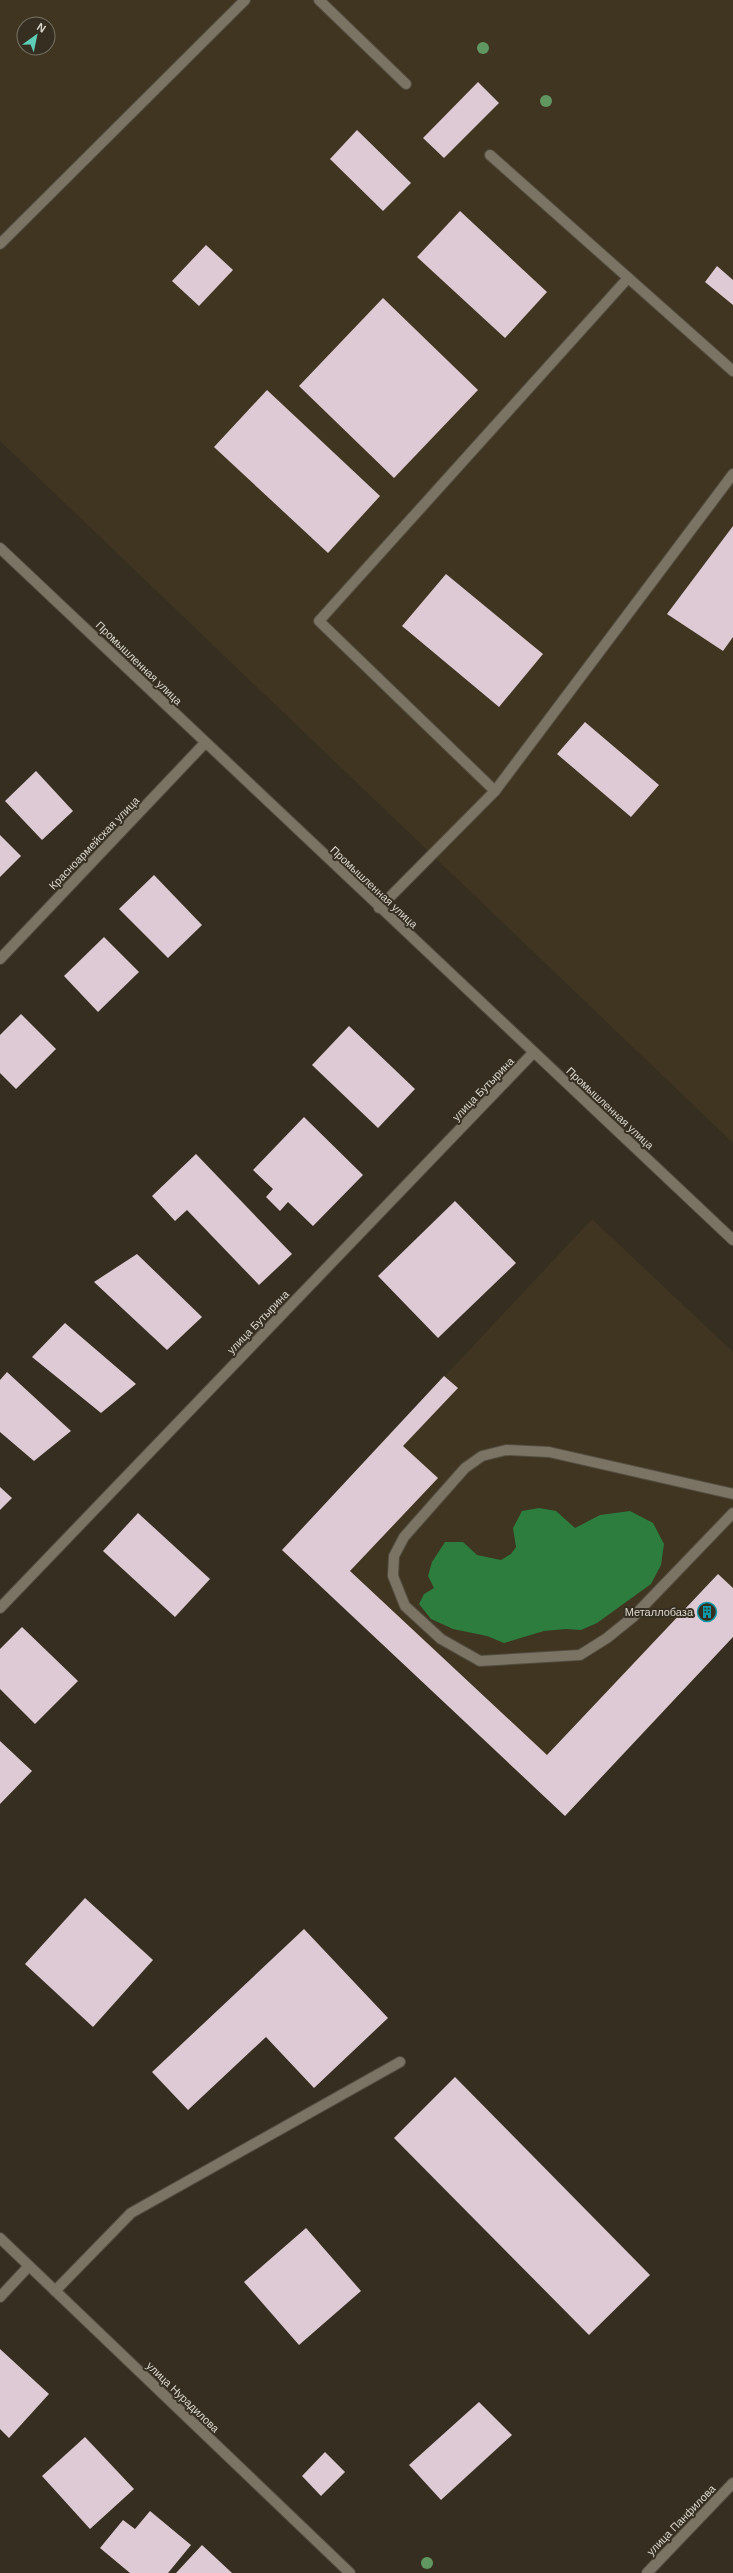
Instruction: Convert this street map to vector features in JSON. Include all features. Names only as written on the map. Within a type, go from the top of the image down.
[{"type":"street","points":[[0,244],[246,0]]},
{"type":"street","points":[[319,0],[406,84]]},
{"type":"street","points":[[490,156],[733,371]]},
{"type":"street","points":[[495,791],[318,621],[628,278]]},
{"type":"street","points":[[379,908],[495,791],[733,474]]},
{"type":"street","name":"Промышленная улица","points":[[0,548],[379,908],[733,1240]]},
{"type":"street","name":"Красноармейская улица","points":[[0,959],[205,743]]},
{"type":"street","name":"улица Бутырина","points":[[0,1608],[533,1053]]},
{"type":"street","points":[[733,1494],[549,1452],[506,1450],[482,1456],[465,1468],[404,1537],[394,1556],[393,1576],[404,1606],[441,1639],[480,1660],[580,1654],[607,1638],[633,1617],[733,1513]]},
{"type":"street","points":[[55,2291],[131,2213],[400,2062]]},
{"type":"street","name":"улица Нурадилова","points":[[0,2238],[350,2573]]},
{"type":"street","points":[[0,2297],[29,2266]]},
{"type":"street","name":"улица Панфилова","points":[[647,2573],[733,2483]]},
{"type":"shaded area","points":[[0,0],[733,0],[733,1143],[0,441]]},
{"type":"shaded area","points":[[592,1219],[733,1352],[733,1637],[565,1816],[282,1550]]},
{"type":"green space","points":[[539,1508],[556,1511],[575,1528],[600,1515],[630,1511],[653,1523],[664,1544],[661,1565],[651,1584],[597,1623],[581,1630],[566,1629],[544,1631],[504,1643],[487,1636],[453,1629],[431,1619],[419,1604],[424,1594],[434,1588],[428,1576],[432,1562],[445,1542],[463,1542],[477,1555],[501,1560],[511,1554],[516,1547],[513,1528],[522,1511]]},
{"type":"building","points":[[478,82],[499,103],[444,158],[423,138]]},
{"type":"building","points":[[357,130],[411,183],[383,211],[330,159]]},
{"type":"building","points":[[460,211],[547,292],[505,338],[417,257]]},
{"type":"building","points":[[206,245],[233,270],[199,306],[172,281]]},
{"type":"building","points":[[717,266],[733,280],[733,305],[705,282]]},
{"type":"building","points":[[383,298],[478,390],[394,478],[299,386]]},
{"type":"building","points":[[267,390],[380,496],[328,553],[214,447]]},
{"type":"building","points":[[733,526],[733,637],[723,651],[667,614]]},
{"type":"building","points":[[446,574],[543,654],[499,707],[402,626]]},
{"type":"building","points":[[585,722],[659,785],[631,817],[557,754]]},
{"type":"building","points":[[36,771],[73,811],[42,840],[5,801]]},
{"type":"building","points":[[0,835],[21,856],[0,877]]},
{"type":"building","points":[[154,875],[202,925],[168,958],[119,909]]},
{"type":"building","points":[[104,937],[139,972],[98,1012],[64,976]]},
{"type":"building","points":[[21,1014],[56,1049],[16,1089],[0,1073],[0,1035]]},
{"type":"building","points":[[349,1026],[415,1089],[378,1128],[312,1065]]},
{"type":"building","points":[[304,1117],[363,1175],[313,1226],[288,1202],[280,1211],[266,1197],[273,1189],[253,1170]]},
{"type":"building","points":[[196,1154],[292,1254],[259,1285],[187,1210],[175,1221],[152,1196]]},
{"type":"building","points":[[455,1201],[516,1263],[438,1338],[378,1276]]},
{"type":"building","points":[[137,1254],[202,1317],[167,1350],[94,1282]]},
{"type":"building","points":[[65,1323],[136,1384],[101,1413],[32,1357]]},
{"type":"building","points":[[7,1372],[71,1431],[34,1461],[0,1432],[0,1380]]},
{"type":"building","name":"Металлобаза","points":[[444,1376],[458,1388],[403,1446],[438,1478],[350,1571],[547,1755],[718,1574],[733,1588],[733,1637],[565,1816],[282,1550]]},
{"type":"building","points":[[0,1487],[12,1498],[0,1510]]},
{"type":"building","points":[[138,1513],[210,1579],[175,1617],[103,1551]]},
{"type":"building","points":[[22,1627],[78,1681],[35,1724],[0,1689],[0,1649]]},
{"type":"building","points":[[0,1741],[32,1771],[0,1804]]},
{"type":"building","points":[[85,1898],[153,1960],[93,2027],[25,1964]]},
{"type":"building","points":[[304,1929],[388,2018],[314,2088],[266,2037],[188,2110],[152,2072]]},
{"type":"building","points":[[455,2077],[650,2275],[589,2335],[394,2138]]},
{"type":"building","points":[[306,2228],[361,2291],[299,2345],[244,2282]]},
{"type":"building","points":[[0,2349],[49,2394],[9,2438],[0,2429]]},
{"type":"building","points":[[479,2402],[512,2435],[441,2500],[409,2465]]},
{"type":"building","points":[[85,2437],[134,2489],[90,2529],[42,2476]]},
{"type":"building","points":[[325,2452],[345,2472],[321,2496],[302,2476]]},
{"type":"building","points":[[150,2511],[191,2545],[168,2573],[130,2573],[100,2548],[123,2520],[135,2529]]},
{"type":"building","points":[[202,2545],[232,2573],[176,2573]]},
{"type":"place","name":"Металлобаза","points":[[707,1612]]}]
